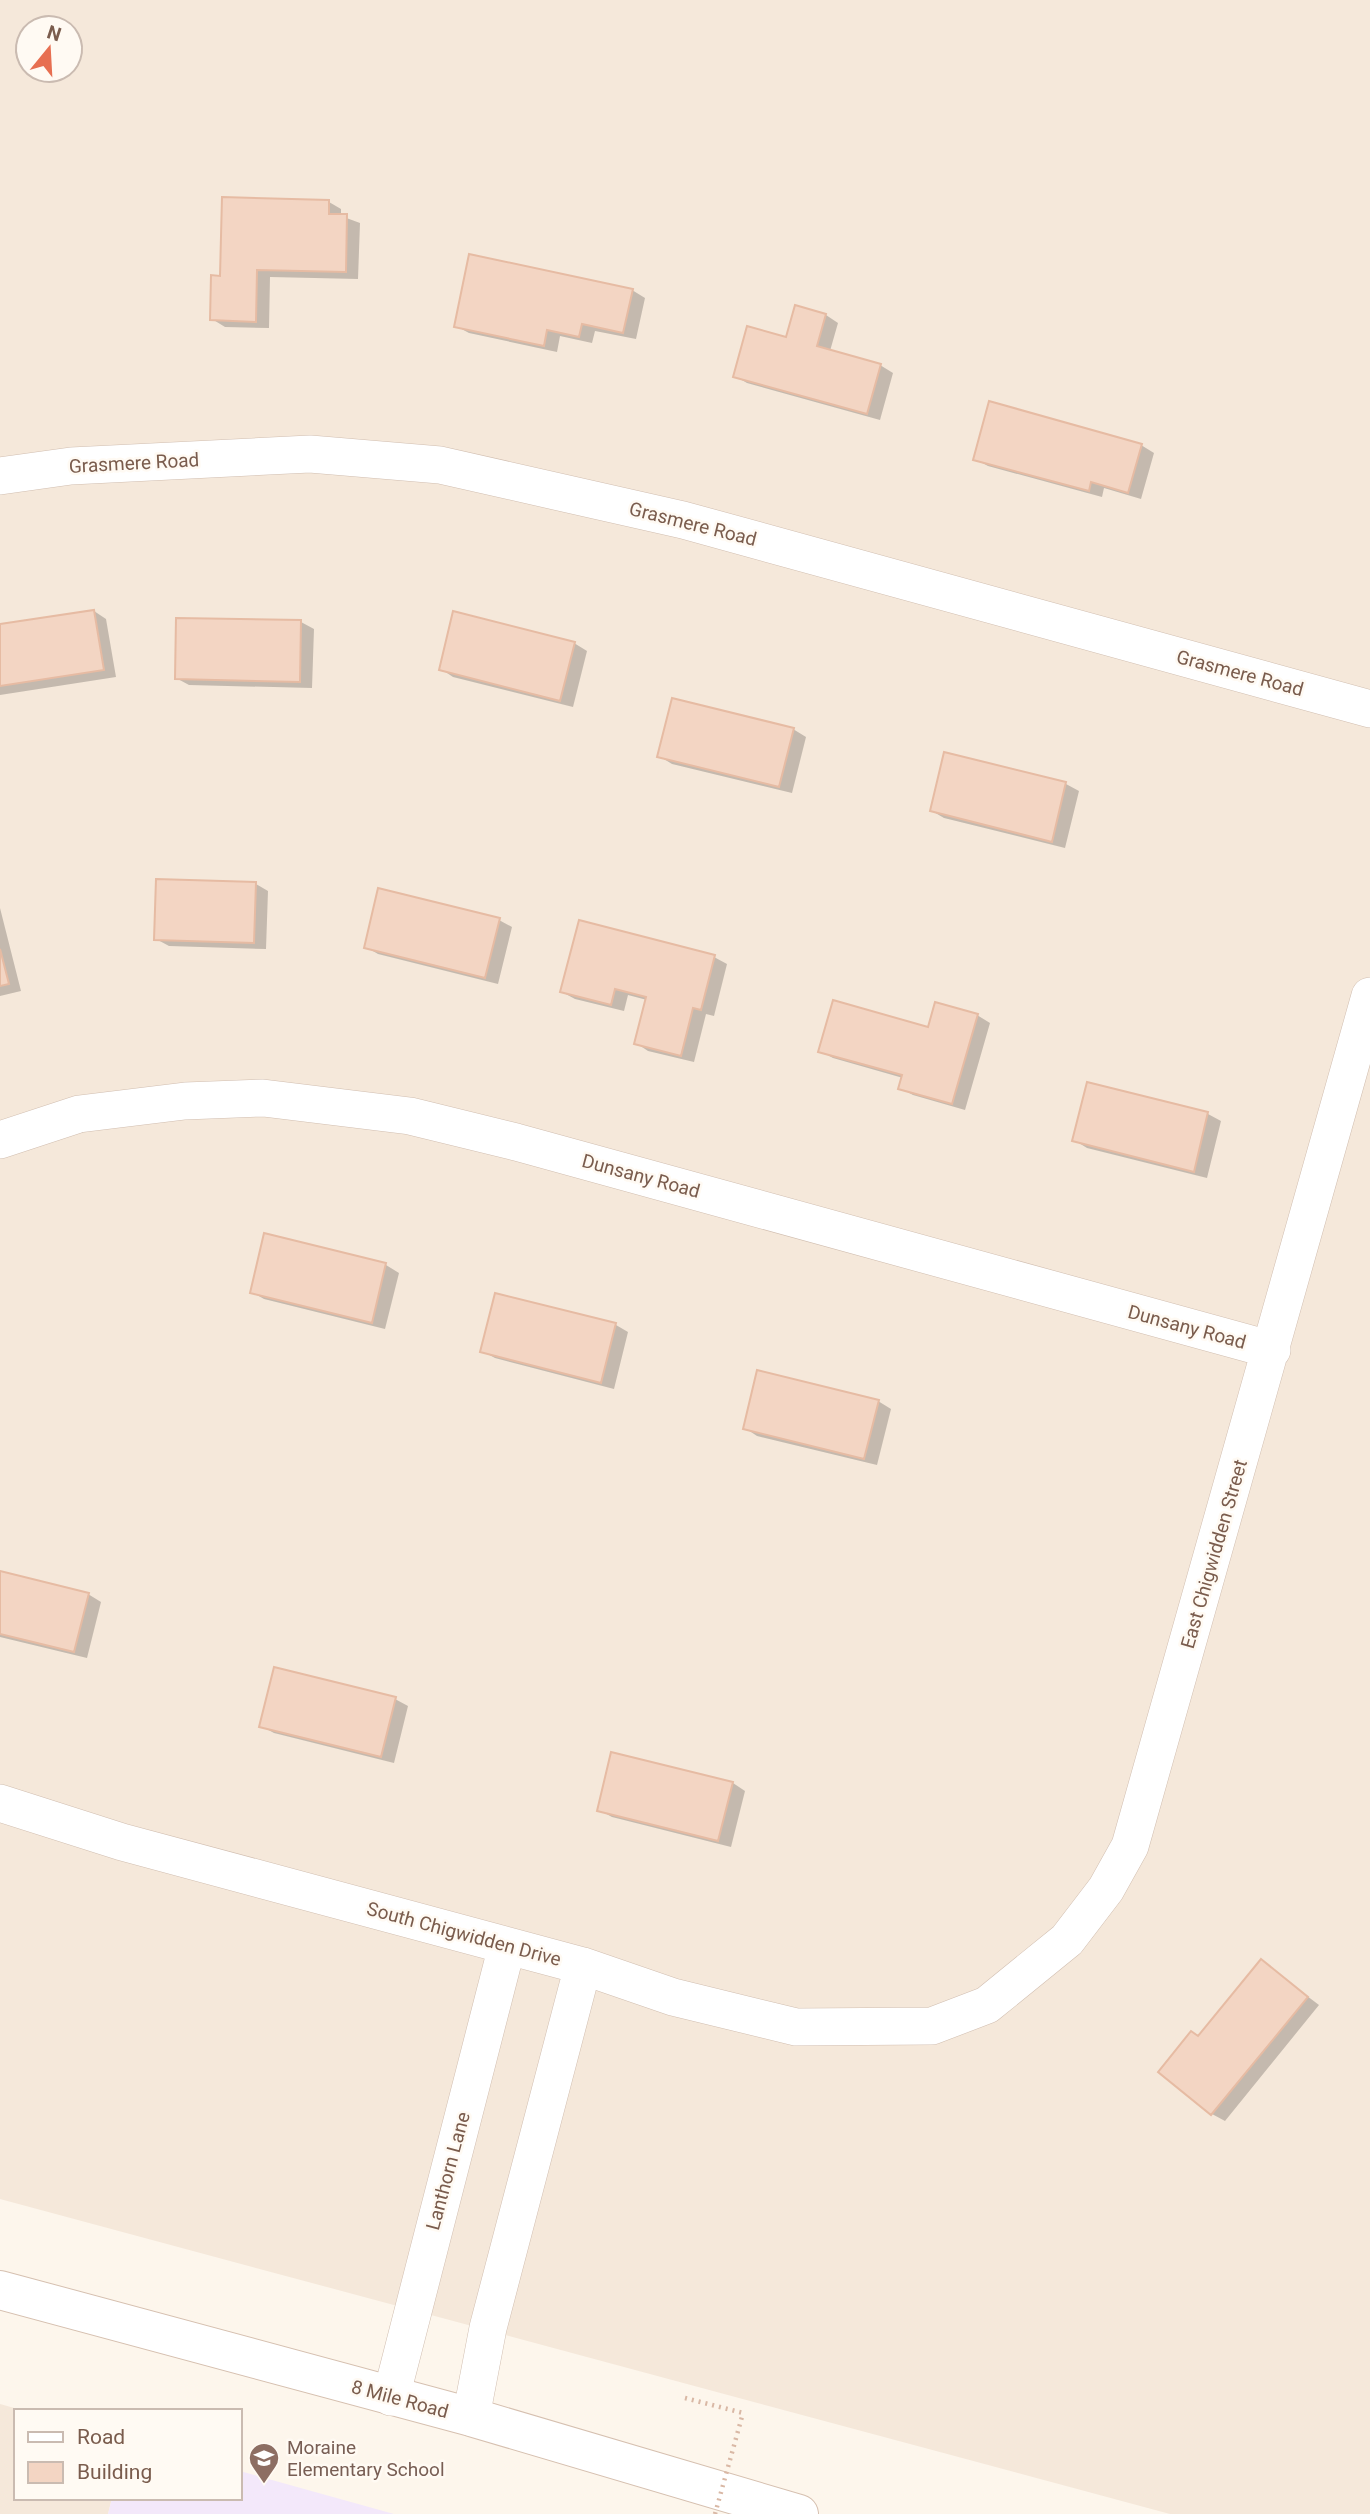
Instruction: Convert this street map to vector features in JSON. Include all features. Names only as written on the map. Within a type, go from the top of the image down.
[{"type":"main road","name":"8 Mile Road","points":[[0,2290],[471,2417],[799,2514]]},
{"type":"street","name":"Grasmere Road","points":[[0,476],[71,466],[310,454],[440,465],[683,520],[1370,709]]},
{"type":"street","name":"East Chigwidden Street","points":[[932,2026],[987,2005],[1067,1940],[1106,1889],[1130,1846],[1370,996]]},
{"type":"street","name":"Dunsany Road","points":[[0,1140],[79,1114],[185,1101],[263,1098],[410,1116],[516,1142],[1272,1350]]},
{"type":"street","name":"South Chigwidden Drive","points":[[0,1803],[122,1842],[583,1966],[673,1997],[796,2027],[932,2026]]},
{"type":"street","name":"Lanthorn Lane","points":[[391,2397],[507,1945]]},
{"type":"street","points":[[471,2417],[488,2328],[583,1966]]},
{"type":"path","points":[[685,2398],[743,2413],[715,2514]]},
{"type":"shaded area","points":[[0,0],[1370,0],[1370,2514],[1170,2514],[0,2199]]},
{"type":"shaded area","points":[[0,2404],[18,2409],[14,2409],[14,2500],[112,2500],[108,2514],[0,2514]]},
{"type":"shaded area","name":"Moraine Elementary School","points":[[242,2472],[394,2514],[108,2514],[112,2500],[242,2500]]},
{"type":"building","points":[[222,197],[329,200],[329,214],[347,214],[346,272],[257,270],[256,322],[210,320],[211,275],[220,276]]},
{"type":"building","points":[[469,254],[633,289],[623,333],[582,324],[579,337],[547,330],[544,346],[454,327]]},
{"type":"building","points":[[795,305],[826,314],[817,346],[881,364],[867,414],[733,377],[747,326],[786,337]]},
{"type":"building","points":[[989,401],[1142,444],[1128,493],[1091,482],[1089,491],[973,460]]},
{"type":"building","points":[[94,610],[104,670],[0,686],[0,624]]},
{"type":"building","points":[[453,611],[575,642],[560,701],[439,670]]},
{"type":"building","points":[[176,618],[301,620],[300,682],[175,679]]},
{"type":"building","points":[[672,698],[794,728],[779,787],[657,757]]},
{"type":"building","points":[[944,752],[1066,782],[1052,842],[930,811]]},
{"type":"building","points":[[156,879],[256,882],[254,943],[154,940]]},
{"type":"building","points":[[378,888],[500,918],[485,978],[364,948]]},
{"type":"building","points":[[579,920],[715,955],[701,1010],[693,1008],[681,1056],[634,1044],[646,997],[615,989],[611,1005],[560,992]]},
{"type":"building","points":[[0,949],[9,984],[0,986]]},
{"type":"building","points":[[833,1000],[928,1027],[935,1002],[978,1014],[952,1104],[898,1089],[902,1075],[818,1052]]},
{"type":"building","points":[[1087,1082],[1208,1112],[1194,1172],[1072,1141]]},
{"type":"building","points":[[264,1233],[386,1263],[372,1323],[250,1293]]},
{"type":"building","points":[[495,1293],[616,1323],[601,1383],[480,1352]]},
{"type":"building","points":[[757,1370],[879,1400],[864,1459],[743,1429]]},
{"type":"building","points":[[0,1571],[89,1593],[74,1652],[0,1634]]},
{"type":"building","points":[[274,1667],[396,1697],[381,1757],[259,1727]]},
{"type":"building","points":[[611,1752],[733,1782],[718,1841],[597,1811]]},
{"type":"building","points":[[1261,1959],[1308,1997],[1211,2115],[1158,2072],[1191,2031],[1198,2036]]},
{"type":"place","name":"Moraine Elementary School","points":[[264,2485]]}]
